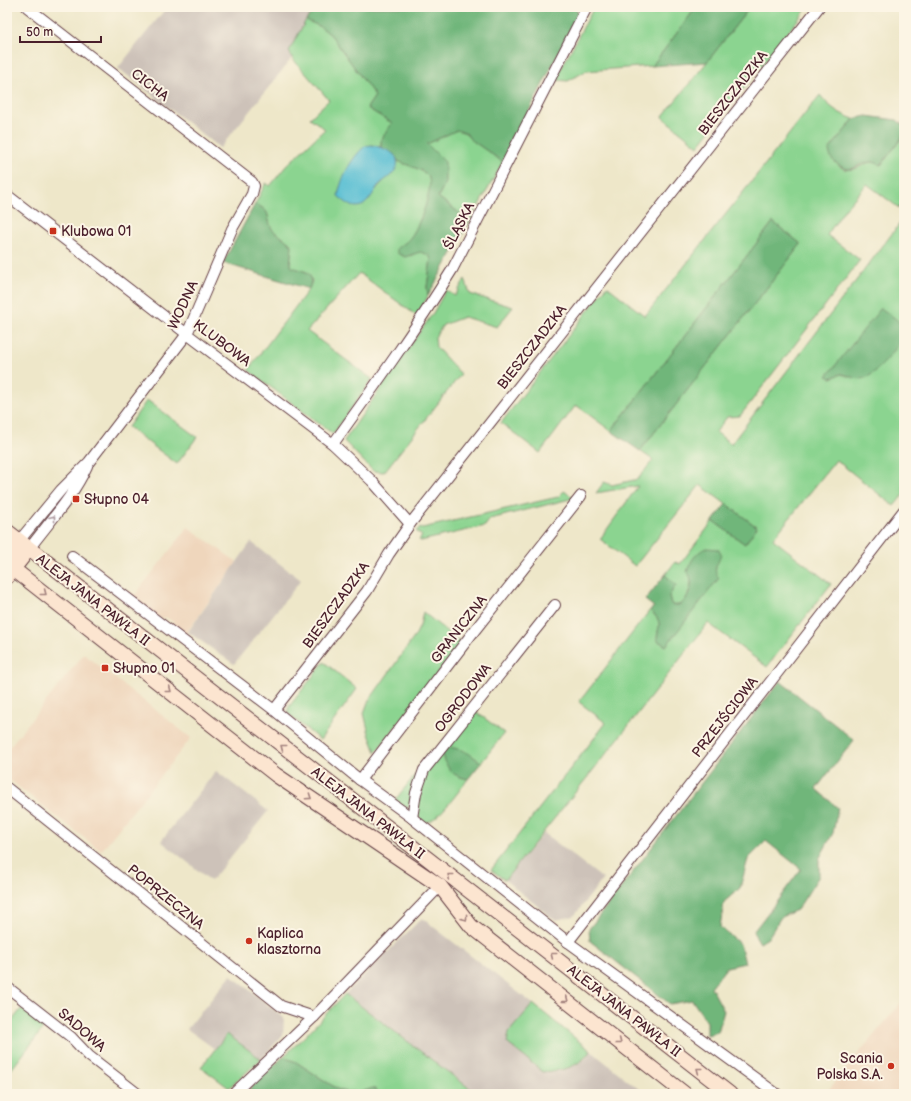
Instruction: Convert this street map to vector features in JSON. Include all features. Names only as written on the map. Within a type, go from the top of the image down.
[{"type":"main road","name":"ALEJA JANA PAWŁA II","points":[[7,531],[730,1094]]},
{"type":"main road","points":[[9,566],[24,545]]},
{"type":"main road","name":"ALEJA JANA PAWŁA II","points":[[9,566],[276,775],[440,886],[471,926],[685,1094]]},
{"type":"street","name":"CICHA","points":[[27,7],[252,182],[254,186]]},
{"type":"street","name":"ŚLĄSKA","points":[[333,444],[392,362],[452,270],[587,7]]},
{"type":"street","name":"BIESZCZADZKA","points":[[274,710],[367,591],[389,554],[410,524],[819,7]]},
{"type":"street","name":"WODNA","points":[[24,545],[71,495],[82,478],[89,462],[187,334],[232,229],[252,194],[254,186]]},
{"type":"street","name":"KLUBOWA","points":[[7,195],[187,334],[333,444],[372,481],[410,524]]},
{"type":"street","name":"GRANICZNA","points":[[360,780],[471,635],[581,496]]},
{"type":"street","name":"PRZEJŚCIOWA","points":[[568,942],[904,510]]},
{"type":"street","points":[[72,556],[274,710],[360,780],[412,818],[568,942],[777,1094]]},
{"type":"street","name":"OGRODOWA","points":[[412,818],[416,794],[424,770],[555,605]]},
{"type":"street","name":"POPRZECZNA","points":[[7,788],[281,1006],[314,1017]]},
{"type":"street","points":[[233,1094],[314,1017],[440,886]]},
{"type":"street","name":"SADOWA","points":[[7,987],[71,1037],[89,1056],[138,1094]]},
{"type":"shaded area","points":[[167,7],[316,7],[306,20],[289,51],[292,58],[220,148],[118,68]]},
{"type":"shaded area","points":[[188,527],[237,562],[185,635],[175,627],[176,624],[166,617],[161,619],[128,595],[131,592],[135,595]]},
{"type":"shaded area","points":[[251,542],[301,580],[234,664],[188,632]]},
{"type":"shaded area","points":[[84,654],[191,738],[101,851],[7,778],[7,750]]},
{"type":"shaded area","points":[[216,771],[268,811],[211,881],[161,841]]},
{"type":"shaded area","points":[[544,833],[603,879],[574,916],[555,920],[505,880]]},
{"type":"shaded area","points":[[422,918],[533,1004],[509,1032],[562,1070],[576,1065],[585,1059],[591,1051],[645,1094],[477,1094],[345,994]]},
{"type":"shaded area","points":[[231,975],[284,1018],[283,1035],[261,1059],[227,1034],[215,1049],[187,1029]]},
{"type":"shaded area","points":[[904,999],[904,1094],[825,1094]]},
{"type":"green space","points":[[316,7],[576,7],[578,15],[503,162],[470,139],[466,133],[457,130],[427,144],[445,162],[445,183],[438,197],[470,221],[428,296],[427,287],[431,259],[429,255],[420,252],[405,257],[397,253],[397,248],[409,239],[417,227],[427,198],[430,181],[426,174],[398,161],[395,156],[381,147],[381,140],[392,123],[367,108],[375,96],[331,35],[321,27],[306,20]]},
{"type":"green space","points":[[594,7],[693,7],[695,9],[652,66],[586,71],[568,81],[555,80]]},
{"type":"green space","points":[[693,7],[750,7],[707,62],[652,66],[695,9]]},
{"type":"green space","points":[[750,7],[808,7],[698,146],[662,117]]},
{"type":"green space","points":[[306,20],[321,27],[331,35],[375,96],[367,108],[392,123],[381,140],[381,147],[372,145],[353,160],[340,187],[366,203],[378,187],[395,170],[398,161],[422,171],[428,176],[430,182],[428,198],[422,216],[411,237],[404,244],[410,256],[420,251],[429,255],[431,259],[427,287],[428,296],[417,316],[359,273],[307,331],[372,379],[333,434],[248,370],[309,289],[312,281],[307,272],[292,268],[290,264],[292,246],[272,229],[268,215],[264,209],[255,204],[266,183],[270,186],[286,166],[325,129],[310,118],[329,100],[292,58],[289,51]]},
{"type":"green space","points":[[820,95],[836,110],[854,119],[829,150],[836,163],[843,168],[857,168],[872,162],[881,165],[904,135],[904,202],[899,208],[867,184],[845,209],[827,235],[860,260],[740,416],[727,417],[716,432],[731,444],[904,218],[904,494],[894,506],[836,460],[773,539],[831,584],[767,667],[708,623],[622,734],[505,880],[491,870],[606,723],[579,702],[650,610],[659,621],[657,640],[666,646],[715,574],[716,567],[690,574],[691,584],[687,596],[684,601],[676,605],[671,604],[669,596],[676,585],[665,575],[675,562],[680,564],[713,521],[745,544],[757,527],[700,485],[635,566],[600,539],[638,486],[596,493],[604,482],[612,485],[638,479],[653,460],[640,451],[801,244],[773,222],[611,431],[576,405],[540,453],[501,423],[607,286],[645,316]],"holes":[[[903,329],[903,334],[900,341],[851,377],[841,374],[831,378]]]},
{"type":"green space","points":[[866,116],[897,120],[904,126],[904,135],[881,165],[872,162],[862,164],[851,169],[842,167],[833,160],[830,156],[829,150],[854,119]]},
{"type":"green space","points":[[457,130],[466,133],[470,139],[503,162],[470,221],[438,197],[445,183],[427,144]]},
{"type":"green space","points":[[255,204],[264,209],[268,215],[272,229],[292,246],[290,264],[292,267],[305,272],[310,276],[311,283],[309,289],[223,263]]},
{"type":"green space","points":[[773,222],[801,244],[640,451],[611,431]]},
{"type":"green space","points":[[465,279],[470,294],[513,307],[497,327],[464,317],[443,325],[435,337],[436,347],[461,374],[384,472],[373,471],[344,441],[433,313],[446,290],[455,296]]},
{"type":"green space","points":[[881,308],[897,320],[903,329],[903,334],[900,341],[889,357],[870,376],[862,379],[841,374],[831,378],[827,376]]},
{"type":"green space","points":[[147,400],[197,437],[177,464],[128,427]]},
{"type":"green space","points":[[564,491],[574,498],[490,519],[485,526],[421,541],[419,540],[422,536],[416,531],[418,529],[558,497]]},
{"type":"green space","points":[[726,504],[757,527],[745,544],[713,521]]},
{"type":"green space","points":[[706,548],[718,549],[721,554],[716,569],[719,578],[666,646],[657,640],[659,621],[650,610],[654,607],[645,600],[665,575],[676,585],[669,596],[671,604],[681,604],[688,595],[690,589],[691,582],[687,572],[690,565],[696,555]]},
{"type":"green space","points":[[423,612],[461,643],[376,752],[369,734],[364,713],[368,702],[415,636],[420,626]]},
{"type":"green space","points":[[324,662],[357,689],[320,740],[288,714],[288,708]]},
{"type":"green space","points":[[780,681],[854,740],[816,789],[838,808],[833,833],[819,859],[819,876],[797,910],[781,917],[768,938],[760,943],[753,932],[801,869],[766,841],[748,859],[740,888],[724,902],[720,927],[740,944],[745,963],[727,967],[711,987],[724,1011],[718,1032],[707,1035],[707,1022],[692,1000],[670,1004],[590,941],[589,929]]},
{"type":"green space","points":[[475,711],[504,733],[481,763],[473,756],[465,752],[446,747]]},
{"type":"green space","points":[[446,747],[465,752],[473,756],[481,763],[468,779],[457,776],[450,771],[442,752]]},
{"type":"green space","points":[[442,752],[450,770],[457,775],[468,779],[437,816],[432,820],[425,822],[417,816],[421,787],[427,770]]},
{"type":"green space","points":[[419,770],[410,804],[408,808],[405,808],[395,800]]},
{"type":"green space","points":[[345,994],[477,1094],[381,1094],[373,1088],[362,1092],[348,1092],[339,1090],[296,1062],[283,1057]]},
{"type":"green space","points":[[533,1004],[591,1051],[586,1057],[570,1067],[543,1072],[507,1043],[509,1032]]},
{"type":"green space","points":[[22,1008],[45,1026],[7,1075],[7,1027]]},
{"type":"green space","points":[[227,1034],[261,1059],[229,1088],[201,1067]]},
{"type":"green space","points":[[283,1057],[296,1062],[339,1090],[361,1092],[373,1088],[381,1094],[255,1094],[249,1089]]},
{"type":"water","points":[[372,145],[394,154],[397,160],[396,169],[378,186],[364,205],[354,207],[338,196],[339,189],[344,175],[355,156],[365,146]]},
{"type":"place","name":"Klubowa 01","points":[[53,231]]},
{"type":"place","name":"Słupno 04","points":[[76,499]]},
{"type":"place","name":"Słupno 01","points":[[105,668]]},
{"type":"place","name":"Kaplica klasztorna","points":[[249,941]]},
{"type":"place","name":"Scania Polska S.A.","points":[[891,1066]]}]
